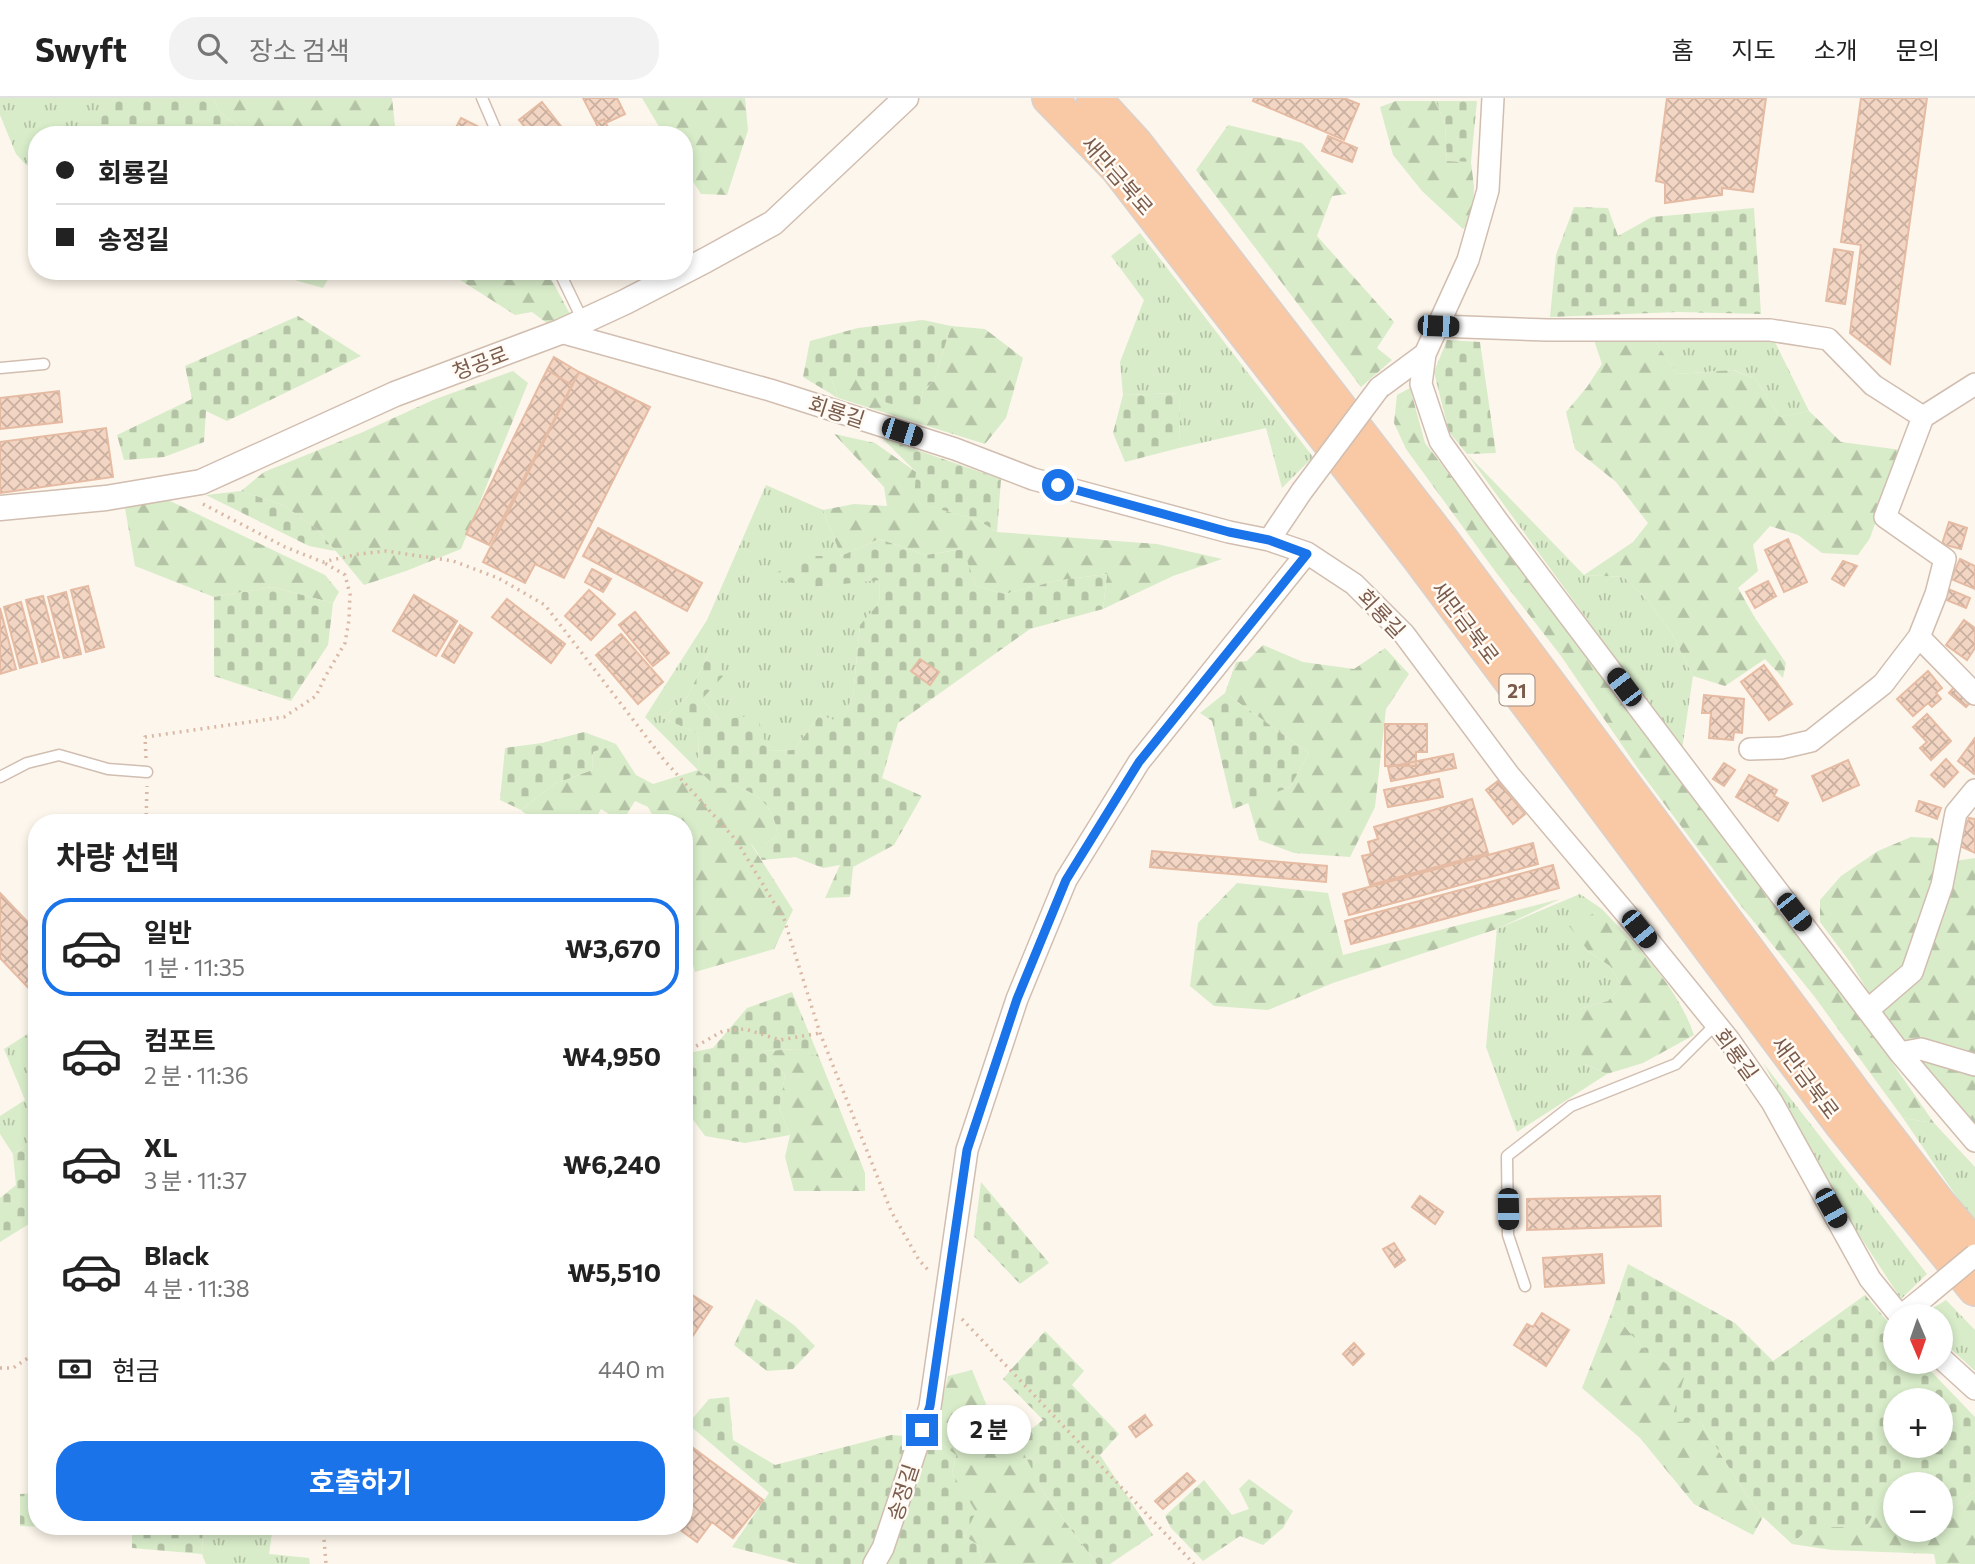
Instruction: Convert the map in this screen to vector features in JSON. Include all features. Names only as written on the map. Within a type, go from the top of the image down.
[{"type":"highway","name":"새만금북로","points":[[1049,98],[1117,168],[1419,558],[1842,1125],[1975,1289]]},
{"type":"highway","name":"새만금북로","points":[[1094,98],[1136,144],[1441,539],[1863,1105],[1975,1246]]},
{"type":"street","name":"청공로","points":[[693,266],[773,223],[906,98]]},
{"type":"street","points":[[1493,98],[1488,190],[1468,260],[1424,354],[1421,384],[1440,441],[1900,1053],[1975,1141]]},
{"type":"street","name":"청공로","points":[[0,508],[106,498],[201,482],[395,394],[560,332],[666,280]]},
{"type":"street","points":[[1438,326],[1547,330],[1770,330],[1828,339],[1873,385],[1923,416]]},
{"type":"street","name":"회룡길","points":[[560,332],[771,390],[955,449],[1033,479],[1229,532],[1269,540],[1307,554],[1354,584],[1404,635],[1509,775],[1716,1025],[1772,1102],[1870,1279],[1890,1304]]},
{"type":"street","points":[[1269,540],[1379,388],[1424,354]]},
{"type":"street","points":[[1750,749],[1781,748],[1811,741],[1883,684],[1919,637],[1936,594],[1945,558],[1885,517],[1923,416],[1975,384]]},
{"type":"street","name":"송정길","points":[[874,1564],[883,1548],[930,1406],[967,1150],[1017,999],[1066,880],[1139,762],[1307,554]]},
{"type":"street","points":[[1919,637],[1975,694]]},
{"type":"street","points":[[1869,1009],[1912,972],[1942,885],[1956,813],[1975,790]]},
{"type":"street","points":[[1900,1053],[1921,1049],[1975,1065]]},
{"type":"street","points":[[1915,1304],[1975,1255]]},
{"type":"street","points":[[1953,1369],[1975,1389]]},
{"type":"lane","points":[[482,98],[494,126]]},
{"type":"lane","points":[[563,280],[583,321]]},
{"type":"lane","points":[[0,368],[44,365]]},
{"type":"lane","points":[[0,777],[27,763],[59,755],[108,769],[147,772]]},
{"type":"lane","points":[[1525,1286],[1508,1235],[1507,1156],[1571,1106],[1676,1064],[1716,1025]]},
{"type":"path","points":[[146,814],[145,737],[284,717],[316,696],[324,677],[345,643],[349,620],[351,594],[345,575],[323,562],[274,542],[229,519],[172,486]]},
{"type":"path","points":[[323,562],[386,551],[453,561],[498,578],[545,605],[664,760],[736,840],[784,919],[820,1033],[891,1211],[919,1260],[947,1290],[964,1323],[1194,1564]]},
{"type":"path","points":[[693,1048],[723,1031],[745,1029],[780,1040],[820,1033]]},
{"type":"path","points":[[0,1368],[13,1368],[28,1358]]},
{"type":"path","points":[[324,1535],[326,1564]]},
{"type":"green space","points":[[0,98],[116,98],[80,126],[28,126],[28,165],[16,154],[0,115]]},
{"type":"green space","points":[[116,98],[213,98],[220,112],[238,126],[79,126]]},
{"type":"green space","points":[[213,98],[392,98],[395,126],[238,126],[220,112]]},
{"type":"green space","points":[[642,98],[745,98],[748,130],[727,195],[701,194],[693,181],[693,126],[659,126]]},
{"type":"green space","points":[[1396,101],[1436,101],[1445,124],[1447,161],[1471,162],[1474,187],[1473,219],[1463,229],[1422,191],[1393,155],[1380,107]]},
{"type":"green space","points":[[1436,101],[1477,101],[1471,162],[1447,161],[1445,124]]},
{"type":"green space","points":[[1228,125],[1302,143],[1347,194],[1332,196],[1317,236],[1394,322],[1377,348],[1392,360],[1361,387],[1196,170]]},
{"type":"green space","points":[[1574,207],[1608,208],[1618,236],[1652,217],[1754,208],[1761,314],[1678,312],[1550,317],[1556,255]]},
{"type":"green space","points":[[1140,233],[1313,457],[1282,488],[1266,428],[1179,448],[1180,393],[1123,395],[1120,362],[1144,300],[1111,256]]},
{"type":"green space","points":[[295,280],[328,280],[323,288]]},
{"type":"green space","points":[[460,280],[552,280],[571,316],[548,324],[532,312],[515,315]]},
{"type":"green space","points":[[298,316],[361,356],[227,421],[206,411],[204,442],[164,457],[124,460],[117,435],[192,399],[185,366]]},
{"type":"green space","points":[[923,320],[951,326],[934,381],[923,390],[919,412],[881,401],[853,371],[831,378],[838,398],[803,377],[810,341],[858,328]]},
{"type":"green space","points":[[951,326],[985,329],[1023,358],[1006,418],[985,444],[838,398],[831,378],[853,370],[881,401],[919,411],[923,390],[934,381]]},
{"type":"green space","points":[[1772,336],[1809,411],[1780,417],[1755,379],[1734,370],[1677,374],[1653,338]]},
{"type":"green space","points":[[1653,338],[1677,374],[1733,370],[1755,379],[1780,417],[1809,411],[1841,442],[1901,450],[1870,538],[1858,555],[1822,553],[1798,535],[1770,526],[1753,545],[1758,571],[1738,588],[1786,663],[1783,678],[1765,659],[1725,686],[1693,676],[1672,634],[1649,602],[1624,577],[1584,575],[1633,542],[1648,523],[1616,482],[1575,449],[1566,412],[1602,364],[1594,340]]},
{"type":"green space","points":[[1447,340],[1480,342],[1496,453],[1467,454],[1449,432],[1434,372]]},
{"type":"green space","points":[[513,371],[528,383],[461,549],[364,585],[318,530],[283,505],[241,491],[264,472],[433,400]]},
{"type":"green space","points":[[1410,388],[1425,443],[1625,701],[1851,1003],[1934,1123],[1903,1118],[1814,996],[1737,901],[1639,770],[1561,656],[1406,449],[1394,423],[1397,395]]},
{"type":"green space","points":[[1180,393],[1179,448],[1125,462],[1113,433],[1123,395]]},
{"type":"green space","points":[[834,434],[875,443],[916,472],[915,502],[978,520],[997,532],[1157,544],[1222,559],[1173,576],[1103,609],[1107,574],[1055,581],[1005,594],[976,586],[962,549],[926,555],[879,539],[841,556],[823,510],[854,504],[887,506],[884,487]]},
{"type":"green space","points":[[882,438],[1001,479],[997,532],[978,520],[914,502],[916,472]]},
{"type":"green space","points":[[1467,454],[1584,575],[1624,577],[1649,602],[1672,634],[1693,676],[1682,750]]},
{"type":"green space","points":[[766,485],[823,510],[841,556],[805,556],[815,587],[880,579],[879,603],[860,625],[853,696],[840,723],[820,715],[794,750],[768,751],[719,720],[702,699],[711,650],[687,697],[663,718],[699,734],[698,770],[645,717],[707,620]]},
{"type":"green space","points":[[241,491],[283,505],[318,530],[335,551],[309,546],[206,495]]},
{"type":"green space","points":[[166,499],[325,575],[339,592],[333,603],[272,587],[214,597],[135,566],[125,508]]},
{"type":"green space","points":[[879,539],[926,555],[963,549],[976,586],[1005,594],[1055,581],[1107,574],[1103,609],[1030,629],[898,723],[882,778],[922,796],[894,845],[853,867],[850,897],[825,898],[840,865],[823,868],[795,857],[762,860],[751,843],[765,844],[779,835],[764,802],[732,784],[720,790],[698,770],[699,734],[663,718],[687,697],[711,650],[724,675],[702,699],[719,720],[757,715],[768,751],[794,750],[820,715],[840,722],[853,696],[860,625],[879,603],[880,580],[815,587],[768,578],[805,556],[841,556]]},
{"type":"green space","points":[[272,587],[333,603],[328,645],[291,701],[214,676],[214,597]]},
{"type":"green space","points":[[1263,645],[1303,662],[1354,669],[1385,648],[1409,674],[1386,709],[1375,807],[1350,857],[1294,853],[1259,840],[1248,802],[1290,787],[1309,753],[1225,693],[1236,662],[1247,661]]},
{"type":"green space","points":[[1225,693],[1309,753],[1290,787],[1233,809],[1212,721],[1200,713]]},
{"type":"green space","points":[[584,732],[616,744],[593,752],[592,770],[554,784],[521,810],[500,800],[505,748],[542,743]]},
{"type":"green space","points":[[616,744],[636,775],[653,784],[698,770],[720,789],[732,784],[764,802],[779,835],[765,844],[751,844],[793,910],[774,949],[695,972],[693,814],[652,814],[648,807],[635,801],[627,814],[609,814],[601,809],[598,814],[526,814],[521,810],[554,784],[592,770],[593,752]]},
{"type":"green space","points":[[1911,837],[1932,838],[1955,861],[1975,858],[1975,1129],[1888,1024],[1850,962],[1820,922],[1820,900],[1841,876],[1878,851]]},
{"type":"green space","points":[[1237,883],[1328,893],[1343,955],[1560,899],[1497,929],[1333,983],[1268,1010],[1214,1006],[1190,986],[1198,923]]},
{"type":"green space","points":[[1580,894],[1602,909],[1570,926],[1589,952],[1610,966],[1621,986],[1608,1001],[1579,1009],[1583,1063],[1607,1074],[1517,1132],[1486,1047],[1497,929]]},
{"type":"green space","points":[[1602,909],[1667,983],[1694,1035],[1643,1063],[1607,1074],[1583,1063],[1574,1026],[1579,1009],[1608,1001],[1621,986],[1610,966],[1589,952],[1569,926]]},
{"type":"green space","points":[[792,992],[819,1057],[796,1049],[764,1051],[785,1075],[779,1108],[790,1135],[745,1143],[705,1136],[693,1119],[693,1052],[713,1048],[747,1008]]},
{"type":"green space","points":[[28,1034],[28,1144],[13,1154],[0,1134],[0,1116],[25,1100],[4,1049]]},
{"type":"green space","points":[[797,1049],[819,1057],[865,1173],[865,1191],[794,1191],[785,1157],[790,1135],[779,1108],[785,1075],[764,1051]]},
{"type":"green space","points":[[1763,1063],[1927,1274],[1901,1299],[1850,1221]]},
{"type":"green space","points":[[1903,1118],[1934,1123],[1975,1167],[1975,1224]]},
{"type":"green space","points":[[28,1144],[28,1225],[0,1242],[0,1198],[16,1185],[13,1154]]},
{"type":"green space","points":[[981,1182],[1049,1263],[1020,1284],[974,1236]]},
{"type":"green space","points":[[1628,1264],[1735,1323],[1773,1361],[1865,1295],[1883,1316],[1883,1374],[1934,1374],[1947,1388],[1883,1388],[1883,1458],[1953,1458],[1953,1394],[1975,1417],[1975,1491],[1953,1508],[1953,1472],[1883,1472],[1883,1498],[1866,1527],[1810,1527],[1792,1544],[1763,1517],[1700,1421],[1671,1422],[1685,1374],[1646,1352],[1612,1311]]},
{"type":"green space","points":[[756,1299],[794,1325],[815,1346],[793,1369],[767,1371],[734,1345]]},
{"type":"green space","points":[[1953,1307],[1975,1330],[1975,1371],[1953,1351]]},
{"type":"green space","points":[[1612,1311],[1646,1352],[1686,1374],[1700,1421],[1763,1517],[1753,1535],[1694,1504],[1640,1438],[1582,1388]]},
{"type":"green space","points":[[1045,1331],[1084,1371],[1072,1385],[1119,1434],[1100,1455],[1153,1535],[1110,1564],[1097,1564],[1045,1495],[1017,1440],[1043,1420],[1003,1379]]},
{"type":"green space","points":[[972,1370],[989,1411],[1011,1427],[1045,1495],[1097,1564],[982,1564],[978,1545],[964,1536],[975,1512],[952,1473],[956,1455],[933,1438],[948,1376]]},
{"type":"green space","points":[[729,1397],[733,1440],[775,1465],[891,1435],[933,1438],[956,1455],[952,1473],[976,1512],[964,1536],[978,1545],[982,1564],[798,1564],[732,1547],[769,1493],[693,1428],[693,1418],[709,1399]]},
{"type":"green space","points":[[1249,1479],[1293,1511],[1283,1528],[1263,1545],[1240,1536],[1203,1561],[1171,1528],[1165,1516],[1204,1480],[1232,1515],[1249,1509],[1239,1489]]},
{"type":"green space","points":[[1975,1491],[1975,1564],[1936,1564],[1934,1554],[1832,1550],[1792,1544],[1810,1527],[1866,1527],[1883,1498],[1883,1542],[1953,1542],[1953,1508]]},
{"type":"green space","points":[[20,1494],[28,1494],[28,1526],[20,1526]]},
{"type":"green space","points":[[132,1535],[203,1535],[202,1554],[132,1548]]},
{"type":"green space","points":[[203,1535],[272,1535],[269,1554],[309,1558],[310,1564],[206,1564],[202,1554]]},
{"type":"building","points":[[583,98],[617,98],[625,114],[606,123],[604,119],[596,123]]},
{"type":"building","points":[[1254,98],[1344,98],[1359,104],[1344,140],[1253,101]]},
{"type":"building","points":[[1667,98],[1766,98],[1753,192],[1722,188],[1722,195],[1665,203],[1665,183],[1656,181]]},
{"type":"building","points":[[1861,98],[1927,98],[1890,364],[1850,333],[1861,245],[1841,242]]},
{"type":"building","points":[[542,102],[561,126],[524,126],[519,120]]},
{"type":"building","points":[[461,118],[477,126],[457,126]]},
{"type":"building","points":[[604,119],[607,126],[597,126],[596,123]]},
{"type":"building","points":[[1328,136],[1357,148],[1352,162],[1322,151]]},
{"type":"building","points":[[1834,249],[1853,252],[1845,304],[1826,301]]},
{"type":"building","points":[[554,357],[579,372],[572,385],[547,370]]},
{"type":"building","points":[[547,370],[572,385],[489,545],[466,534]]},
{"type":"building","points":[[579,372],[650,407],[564,578],[535,564],[525,583],[483,562]]},
{"type":"building","points":[[59,391],[62,422],[0,429],[0,398]]},
{"type":"building","points":[[106,428],[113,477],[0,493],[0,442]]},
{"type":"building","points":[[1949,522],[1967,528],[1961,549],[1942,544]]},
{"type":"building","points":[[598,528],[702,583],[687,611],[583,556]]},
{"type":"building","points":[[1788,539],[1807,582],[1784,592],[1765,550]]},
{"type":"building","points":[[1960,559],[1975,566],[1975,589],[1951,579]]},
{"type":"building","points":[[1843,561],[1857,566],[1844,586],[1832,579]]},
{"type":"building","points":[[592,569],[611,579],[603,592],[585,582]]},
{"type":"building","points":[[1768,581],[1776,596],[1755,608],[1746,592]]},
{"type":"building","points":[[88,586],[104,647],[86,652],[71,590]]},
{"type":"building","points":[[1948,589],[1970,598],[1966,608],[1944,599]]},
{"type":"building","points":[[589,590],[615,614],[591,640],[565,616]]},
{"type":"building","points":[[66,592],[81,654],[64,658],[48,597]]},
{"type":"building","points":[[414,595],[457,621],[436,656],[393,631]]},
{"type":"building","points":[[43,596],[59,657],[42,662],[26,600]]},
{"type":"building","points":[[507,599],[565,644],[551,663],[492,617]]},
{"type":"building","points":[[21,602],[37,663],[20,668],[4,607]]},
{"type":"building","points":[[0,608],[16,669],[0,674]]},
{"type":"building","points":[[635,612],[669,653],[653,666],[619,625]]},
{"type":"building","points":[[1964,620],[1975,628],[1975,648],[1967,660],[1946,645]]},
{"type":"building","points":[[460,625],[472,633],[454,663],[442,656]]},
{"type":"building","points":[[621,634],[663,682],[638,704],[596,655]]},
{"type":"building","points":[[920,659],[939,672],[930,685],[911,671]]},
{"type":"building","points":[[1764,665],[1792,704],[1769,720],[1741,682]]},
{"type":"building","points":[[1928,671],[1942,688],[1936,693],[1941,699],[1932,707],[1928,703],[1913,716],[1897,699]]},
{"type":"building","points":[[1956,685],[1973,699],[1966,707],[1949,693]]},
{"type":"building","points":[[1704,695],[1744,699],[1742,733],[1734,732],[1733,740],[1709,738],[1711,713],[1702,713]]},
{"type":"building","points":[[1927,714],[1951,741],[1931,760],[1920,748],[1927,742],[1913,727]]},
{"type":"building","points":[[1385,724],[1427,724],[1427,752],[1416,752],[1416,766],[1385,766]]},
{"type":"building","points":[[1975,738],[1975,773],[1974,774],[1958,761]]},
{"type":"building","points":[[1453,754],[1456,768],[1391,781],[1388,767]]},
{"type":"building","points":[[1946,759],[1958,772],[1944,787],[1931,775]]},
{"type":"building","points":[[1848,760],[1859,785],[1823,801],[1812,776]]},
{"type":"building","points":[[1724,763],[1735,770],[1724,786],[1713,779]]},
{"type":"building","points":[[1749,775],[1777,790],[1774,796],[1788,803],[1778,821],[1736,797]]},
{"type":"building","points":[[1439,779],[1443,797],[1388,807],[1384,790]]},
{"type":"building","points":[[1498,781],[1525,814],[1513,824],[1486,790]]},
{"type":"building","points":[[1472,799],[1488,853],[1370,885],[1362,856],[1371,854],[1368,842],[1378,839],[1374,827]]},
{"type":"building","points":[[1919,801],[1941,808],[1937,819],[1916,811]]},
{"type":"building","points":[[1969,818],[1975,819],[1975,853],[1958,845]]},
{"type":"building","points":[[1533,843],[1538,864],[1349,915],[1343,894]]},
{"type":"building","points":[[1152,851],[1327,866],[1326,882],[1150,867]]},
{"type":"building","points":[[1553,865],[1559,888],[1351,944],[1345,921]]},
{"type":"building","points":[[0,893],[28,923],[28,988],[0,958]]},
{"type":"building","points":[[1420,1196],[1443,1212],[1435,1224],[1412,1207]]},
{"type":"building","points":[[1660,1196],[1661,1226],[1527,1230],[1527,1199]]},
{"type":"building","points":[[1394,1243],[1405,1260],[1395,1267],[1383,1249]]},
{"type":"building","points":[[1602,1254],[1604,1283],[1545,1287],[1543,1258]]},
{"type":"building","points":[[693,1295],[712,1307],[693,1336]]},
{"type":"building","points":[[1542,1313],[1569,1330],[1546,1366],[1514,1345],[1527,1324],[1533,1327]]},
{"type":"building","points":[[1354,1343],[1364,1354],[1353,1365],[1343,1354]]},
{"type":"building","points":[[1145,1415],[1152,1425],[1136,1437],[1129,1427]]},
{"type":"building","points":[[693,1448],[763,1500],[733,1538],[712,1522],[697,1542],[687,1535],[693,1535]]},
{"type":"building","points":[[1187,1473],[1195,1481],[1163,1509],[1155,1501]]},
{"type":"route","points":[[922,1430],[930,1406],[967,1150],[1017,999],[1066,880],[1139,762],[1307,554],[1269,540],[1229,532],[1058,485]]}]
